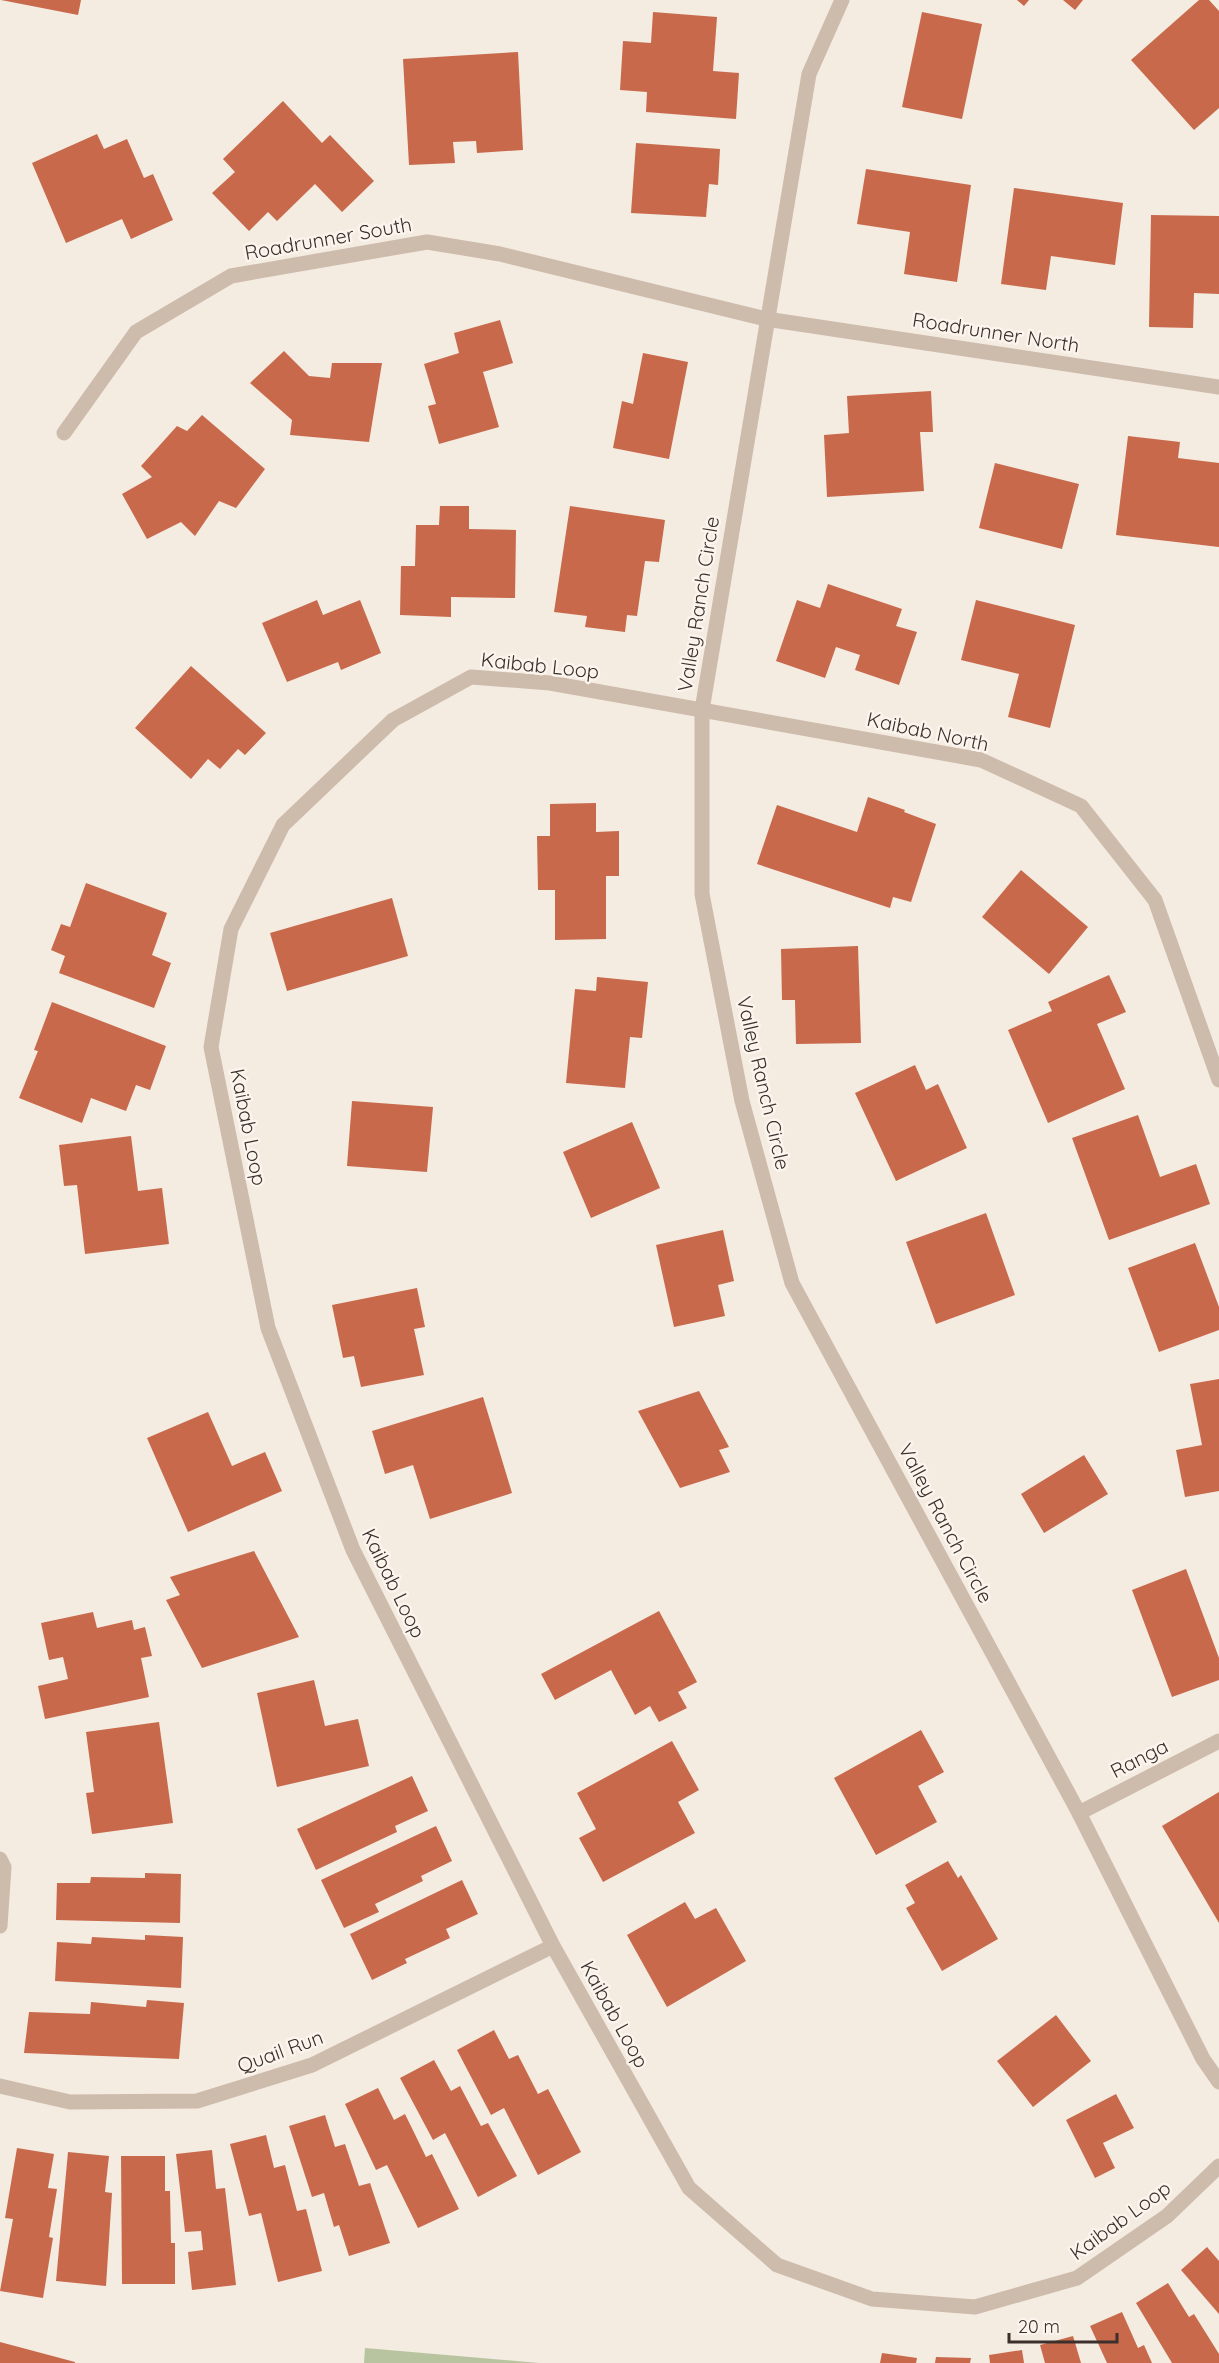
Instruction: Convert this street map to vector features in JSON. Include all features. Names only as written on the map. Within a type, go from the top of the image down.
[{"type":"street","name":"Valley Ranch Circle","points":[[842,0],[809,74],[702,710],[702,894],[742,1101],[792,1283],[1079,1813],[1203,2059],[1219,2082]]},
{"type":"street","name":"Roadrunner South","points":[[64,433],[136,332],[231,276],[428,242],[500,254],[766,319]]},
{"type":"street","name":"Roadrunner North","points":[[766,319],[1219,387]]},
{"type":"street","name":"Kaibab Loop","points":[[702,710],[550,682],[471,677],[393,720],[283,825],[231,929],[211,1047],[268,1328],[352,1550],[553,1946],[688,2188],[777,2265],[872,2299],[975,2307],[1077,2278],[1167,2216],[1219,2166]]},
{"type":"street","name":"Kaibab North","points":[[702,710],[981,760],[1081,806],[1155,900],[1219,1080]]},
{"type":"street","name":"Ranga","points":[[1079,1813],[1219,1741]]},
{"type":"street","points":[[0,1859],[4,1867],[0,1926]]},
{"type":"street","name":"Quail Run","points":[[0,2086],[70,2102],[197,2101],[312,2065],[553,1946]]},
{"type":"green space","points":[[365,2348],[539,2363],[364,2363]]},
{"type":"building","points":[[1,0],[81,0],[78,15]]},
{"type":"building","points":[[1017,0],[1029,0],[1024,6]]},
{"type":"building","points":[[1063,0],[1083,0],[1075,10]]},
{"type":"building","points":[[1199,0],[1209,0],[1219,11],[1219,108],[1194,130],[1131,60]]},
{"type":"building","points":[[653,12],[717,17],[713,71],[739,73],[736,119],[646,112],[647,92],[620,90],[623,41],[651,43]]},
{"type":"building","points":[[922,12],[982,24],[962,119],[902,107]]},
{"type":"building","points":[[518,52],[523,150],[477,153],[476,141],[453,142],[455,163],[409,165],[403,59]]},
{"type":"building","points":[[283,101],[322,143],[330,135],[374,181],[342,212],[315,184],[277,221],[268,212],[249,231],[212,193],[235,172],[223,159]]},
{"type":"building","points":[[97,134],[104,149],[127,139],[144,178],[153,174],[173,220],[131,239],[122,219],[66,243],[32,163]]},
{"type":"building","points":[[636,143],[720,149],[718,185],[709,184],[706,217],[631,213]]},
{"type":"building","points":[[866,169],[971,185],[957,282],[904,274],[910,232],[857,224]]},
{"type":"building","points":[[1014,188],[1123,203],[1115,265],[1051,256],[1046,290],[1001,284]]},
{"type":"building","points":[[1151,215],[1219,216],[1219,294],[1194,293],[1193,328],[1149,327]]},
{"type":"building","points":[[500,320],[513,363],[483,372],[499,427],[439,444],[428,406],[436,404],[424,364],[459,353],[454,333]]},
{"type":"building","points":[[284,351],[309,376],[330,378],[332,363],[382,363],[369,442],[290,435],[292,420],[250,383]]},
{"type":"building","points":[[643,353],[688,362],[669,459],[613,448],[622,401],[633,404]]},
{"type":"building","points":[[931,391],[933,432],[920,432],[924,491],[827,497],[824,435],[849,433],[847,396]]},
{"type":"building","points":[[202,415],[265,469],[236,508],[219,501],[195,536],[181,522],[147,539],[122,494],[152,477],[141,466],[177,426],[187,431]]},
{"type":"building","points":[[1128,436],[1180,442],[1178,458],[1219,463],[1219,547],[1116,535]]},
{"type":"building","points":[[995,463],[1079,484],[1062,549],[979,528]]},
{"type":"building","points":[[440,506],[469,506],[469,529],[516,530],[515,598],[451,597],[451,617],[400,615],[401,566],[415,566],[416,525],[439,525]]},
{"type":"building","points":[[570,506],[665,520],[659,562],[645,561],[637,616],[627,615],[625,632],[585,627],[587,616],[554,612]]},
{"type":"building","points":[[828,584],[902,609],[896,626],[917,632],[899,685],[855,670],[860,655],[836,647],[825,678],[776,661],[797,600],[820,608]]},
{"type":"building","points":[[317,600],[323,615],[360,600],[381,653],[341,670],[338,662],[287,682],[262,623]]},
{"type":"building","points":[[976,600],[1075,625],[1050,728],[1008,717],[1019,674],[961,660]]},
{"type":"building","points":[[191,666],[266,733],[245,755],[238,749],[220,769],[208,759],[191,779],[135,728]]},
{"type":"building","points":[[868,797],[936,824],[911,902],[893,897],[890,908],[757,864],[777,805],[857,832]]},
{"type":"building","points":[[596,803],[596,832],[619,831],[619,876],[606,876],[606,939],[555,940],[555,890],[538,890],[537,836],[550,836],[550,804]]},
{"type":"building","points":[[1021,870],[1088,927],[1049,974],[982,917]]},
{"type":"building","points":[[86,883],[167,913],[152,955],[171,963],[154,1008],[59,973],[65,956],[51,950],[61,924],[70,927]]},
{"type":"building","points":[[392,898],[408,956],[287,991],[270,933]]},
{"type":"building","points":[[858,946],[861,1043],[796,1044],[795,1000],[782,1000],[781,949]]},
{"type":"building","points":[[1109,975],[1126,1012],[1097,1024],[1125,1089],[1048,1123],[1008,1030],[1052,1011],[1048,1002]]},
{"type":"building","points":[[597,977],[648,982],[642,1038],[630,1037],[625,1088],[566,1083],[575,989],[596,991]]},
{"type":"building","points":[[52,1002],[166,1046],[150,1090],[136,1085],[126,1111],[91,1098],[82,1123],[19,1098],[38,1051],[34,1050]]},
{"type":"building","points":[[915,1065],[926,1090],[938,1084],[967,1148],[896,1181],[855,1093]]},
{"type":"building","points":[[352,1101],[433,1107],[427,1172],[347,1166]]},
{"type":"building","points":[[1138,1115],[1160,1177],[1196,1164],[1210,1204],[1109,1240],[1072,1138]]},
{"type":"building","points":[[632,1122],[660,1188],[591,1218],[563,1152]]},
{"type":"building","points":[[131,1136],[138,1191],[162,1188],[169,1244],[85,1254],[77,1185],[64,1186],[59,1145]]},
{"type":"building","points":[[986,1213],[1015,1295],[936,1324],[906,1242]]},
{"type":"building","points":[[723,1230],[734,1281],[718,1285],[725,1316],[674,1327],[656,1245]]},
{"type":"building","points":[[1195,1243],[1219,1307],[1219,1330],[1159,1352],[1128,1268]]},
{"type":"building","points":[[417,1288],[425,1327],[414,1329],[424,1375],[361,1387],[354,1356],[343,1358],[332,1305]]},
{"type":"building","points":[[1219,1379],[1219,1491],[1185,1497],[1176,1450],[1202,1445],[1190,1384]]},
{"type":"building","points":[[699,1391],[729,1447],[719,1450],[730,1472],[680,1488],[638,1411]]},
{"type":"building","points":[[483,1397],[512,1493],[430,1519],[413,1465],[385,1474],[372,1431]]},
{"type":"building","points":[[208,1412],[232,1466],[265,1452],[282,1491],[188,1532],[147,1438]]},
{"type":"building","points":[[1084,1455],[1108,1494],[1044,1533],[1021,1494]]},
{"type":"building","points":[[254,1551],[299,1637],[202,1668],[166,1600],[180,1595],[170,1577]]},
{"type":"building","points":[[1186,1569],[1219,1658],[1219,1680],[1172,1697],[1132,1590]]},
{"type":"building","points":[[659,1611],[697,1682],[678,1692],[687,1708],[659,1722],[650,1706],[635,1715],[611,1670],[555,1700],[541,1674]]},
{"type":"building","points":[[93,1612],[97,1628],[132,1620],[134,1630],[145,1627],[152,1656],[141,1658],[149,1697],[45,1719],[38,1686],[68,1679],[63,1657],[49,1660],[41,1623]]},
{"type":"building","points":[[314,1680],[325,1726],[358,1719],[369,1766],[277,1787],[257,1693]]},
{"type":"building","points":[[159,1722],[173,1823],[92,1834],[86,1793],[94,1792],[86,1732]]},
{"type":"building","points":[[921,1730],[944,1772],[918,1786],[937,1822],[876,1855],[834,1778]]},
{"type":"building","points":[[672,1741],[699,1790],[678,1802],[695,1833],[603,1882],[579,1838],[596,1829],[577,1793]]},
{"type":"building","points":[[412,1776],[428,1811],[395,1826],[397,1832],[316,1870],[297,1829]]},
{"type":"building","points":[[1219,1792],[1219,1923],[1162,1826]]},
{"type":"building","points":[[436,1826],[452,1861],[421,1876],[423,1881],[375,1904],[379,1912],[344,1928],[321,1880]]},
{"type":"building","points":[[948,1861],[958,1878],[961,1875],[998,1939],[942,1971],[906,1908],[915,1903],[905,1885]]},
{"type":"building","points":[[145,1873],[181,1874],[180,1923],[56,1920],[57,1883],[90,1883],[91,1877],[145,1878]]},
{"type":"building","points":[[462,1880],[478,1914],[446,1929],[450,1938],[405,1959],[407,1963],[372,1980],[350,1934]]},
{"type":"building","points":[[685,1902],[695,1919],[716,1908],[746,1961],[667,2007],[627,1935]]},
{"type":"building","points":[[145,1935],[183,1937],[181,1988],[55,1981],[57,1942],[91,1944],[92,1937],[145,1940]]},
{"type":"building","points":[[147,2000],[184,2003],[179,2059],[24,2053],[29,2012],[90,2014],[91,2002],[146,2007]]},
{"type":"building","points":[[1056,2015],[1091,2061],[1033,2107],[997,2061]]},
{"type":"building","points":[[494,2030],[509,2059],[518,2055],[538,2094],[548,2089],[581,2152],[538,2175],[504,2108],[491,2115],[457,2050]]},
{"type":"building","points":[[434,2060],[451,2091],[460,2086],[481,2126],[488,2123],[517,2176],[478,2197],[445,2133],[433,2140],[400,2078]]},
{"type":"building","points":[[378,2088],[394,2120],[405,2114],[426,2157],[432,2154],[459,2209],[418,2228],[387,2165],[376,2170],[345,2104]]},
{"type":"building","points":[[1116,2094],[1134,2128],[1103,2143],[1115,2168],[1095,2178],[1066,2120]]},
{"type":"building","points":[[325,2115],[335,2147],[345,2144],[359,2186],[370,2183],[390,2243],[349,2256],[339,2225],[334,2227],[324,2193],[312,2197],[289,2126]]},
{"type":"building","points":[[266,2135],[274,2168],[285,2165],[297,2211],[306,2209],[322,2271],[278,2282],[261,2213],[249,2216],[230,2144]]},
{"type":"building","points":[[17,2148],[54,2154],[48,2188],[57,2189],[49,2237],[53,2238],[43,2298],[0,2291],[13,2219],[5,2218]]},
{"type":"building","points":[[212,2150],[216,2189],[225,2188],[236,2285],[192,2290],[188,2252],[203,2250],[201,2231],[185,2232],[176,2154]]},
{"type":"building","points":[[68,2152],[109,2156],[105,2192],[112,2193],[106,2286],[56,2281]]},
{"type":"building","points":[[121,2156],[165,2156],[165,2191],[170,2191],[171,2243],[175,2243],[175,2284],[122,2284]]},
{"type":"building","points":[[1207,2247],[1219,2261],[1219,2314],[1181,2270]]},
{"type":"building","points":[[1168,2283],[1189,2317],[1194,2314],[1219,2354],[1219,2363],[1172,2363],[1136,2303]]},
{"type":"building","points":[[1122,2312],[1138,2348],[1144,2345],[1152,2363],[1107,2363],[1090,2326]]},
{"type":"building","points":[[1073,2336],[1081,2363],[1045,2363],[1040,2345]]},
{"type":"building","points":[[0,2342],[75,2362],[75,2363],[0,2363]]},
{"type":"building","points":[[1022,2350],[1024,2363],[990,2363],[989,2355]]},
{"type":"building","points":[[882,2353],[917,2358],[916,2363],[880,2363]]},
{"type":"building","points":[[936,2357],[971,2358],[970,2363],[935,2363]]}]
